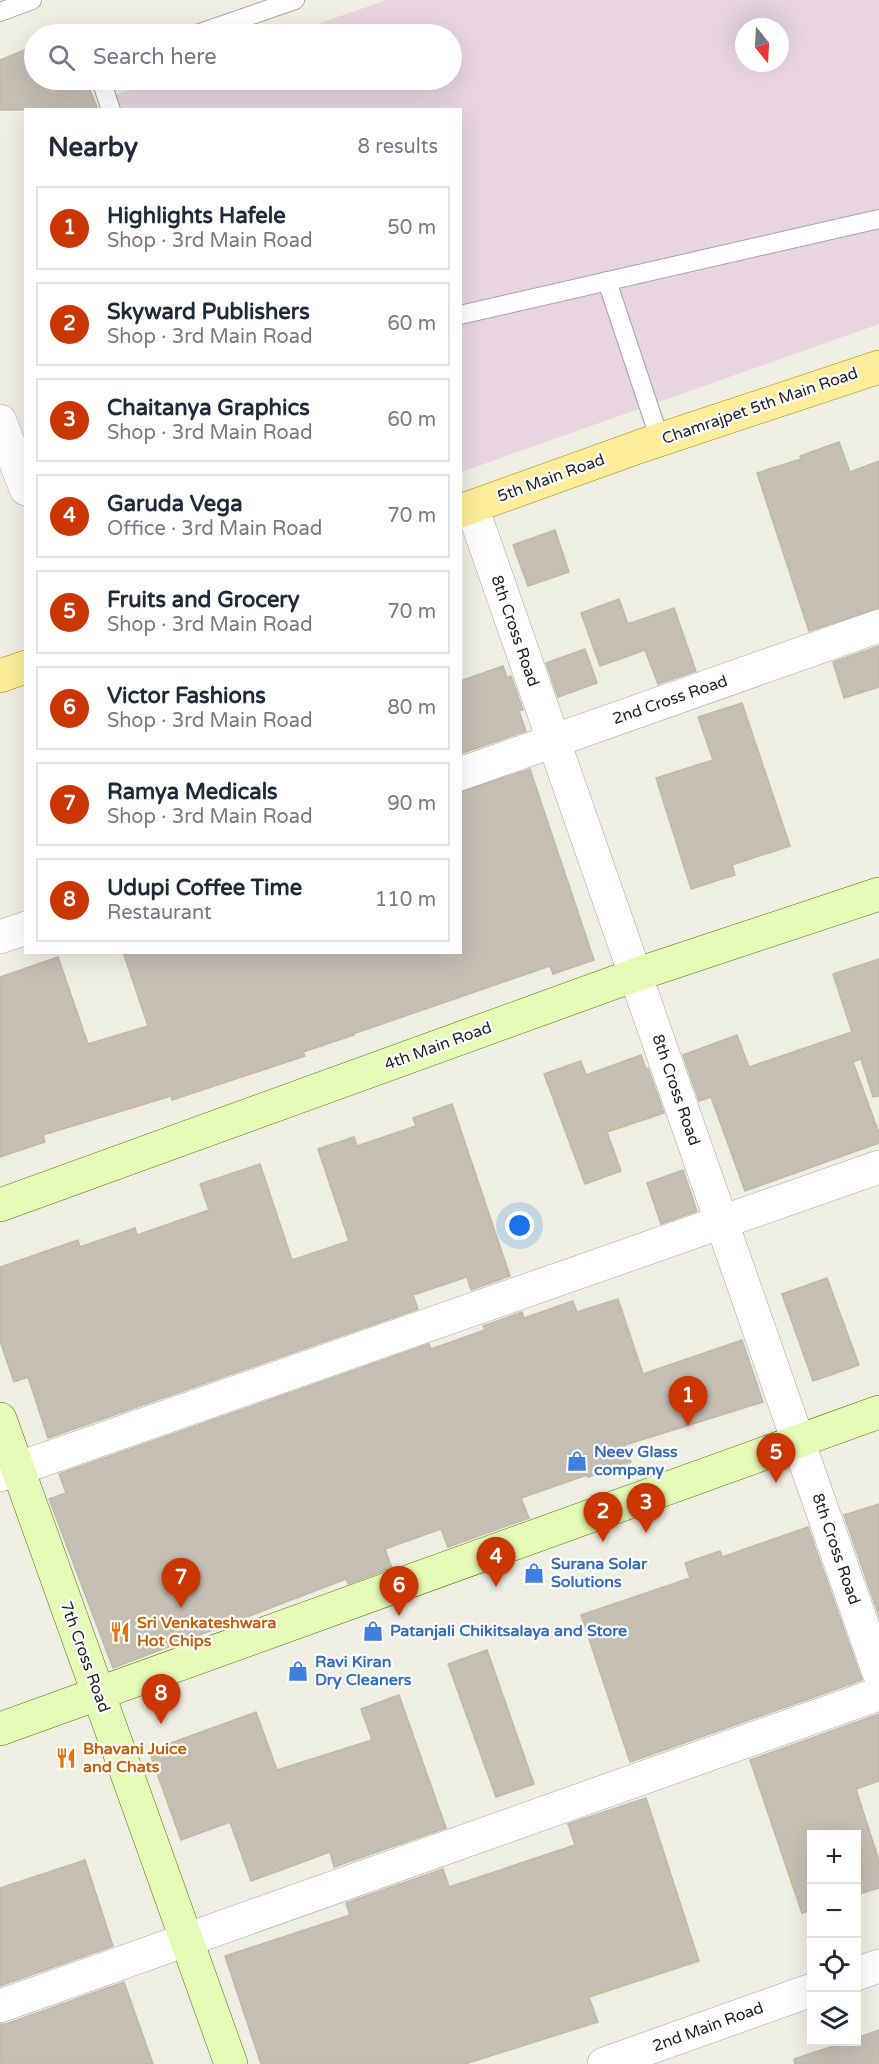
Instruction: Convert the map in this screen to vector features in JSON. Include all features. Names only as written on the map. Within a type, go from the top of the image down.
[{"type":"main road","name":"Chamrajpet 5th Main Road","points":[[650,443],[879,367]]},
{"type":"main road","name":"5th Main Road","points":[[466,509],[650,443]]},
{"type":"main road","points":[[0,676],[24,668]]},
{"type":"street","points":[[0,421],[24,484]]},
{"type":"street","name":"8th Cross Road","points":[[466,509],[554,741],[879,1673]]},
{"type":"street","name":"2nd Cross Road","points":[[462,773],[879,626]]},
{"type":"street","name":"4th Main Road","points":[[0,1205],[635,975],[879,894]]},
{"type":"street","points":[[0,937],[24,929]]},
{"type":"street","points":[[9,1472],[879,1167]]},
{"type":"street","points":[[0,1729],[879,1412]]},
{"type":"street","name":"7th Cross Road","points":[[0,1419],[9,1472],[98,1694],[231,2064]]},
{"type":"street","points":[[0,2006],[879,1694]]},
{"type":"street","points":[[861,1972],[879,1966]]},
{"type":"street","name":"2nd Main Road","points":[[604,2064],[807,1992]]},
{"type":"lane","points":[[0,12],[32,0]]},
{"type":"lane","points":[[226,24],[296,0]]},
{"type":"lane","points":[[104,90],[110,108]]},
{"type":"lane","points":[[462,315],[879,219]]},
{"type":"lane","points":[[607,281],[650,443]]},
{"type":"shaded area","points":[[387,0],[879,0],[879,324],[462,472],[462,108],[103,108],[100,100],[130,90],[462,90],[462,24],[317,24]]},
{"type":"building","points":[[24,50],[24,90],[90,90],[97,108],[0,110],[0,60]]},
{"type":"building","points":[[839,442],[850,472],[879,461],[879,608],[809,631],[757,473],[801,459],[800,456]]},
{"type":"building","points":[[555,530],[569,572],[528,586],[513,545]]},
{"type":"building","points":[[619,599],[628,624],[674,608],[696,671],[658,684],[645,650],[600,666],[581,613]]},
{"type":"building","points":[[879,646],[879,687],[844,698],[833,662]]},
{"type":"building","points":[[585,649],[597,683],[558,697],[546,663]]},
{"type":"building","points":[[503,666],[507,678],[511,676],[523,710],[519,711],[526,731],[462,753],[462,680]]},
{"type":"building","points":[[742,703],[790,846],[732,865],[735,875],[691,889],[656,778],[713,760],[698,717]]},
{"type":"building","points":[[530,769],[594,960],[553,974],[550,966],[303,1052],[305,1056],[172,1100],[171,1096],[43,1135],[45,1142],[0,1157],[0,977],[58,957],[88,1044],[148,1026],[124,954],[462,954],[462,791]]},
{"type":"building","points":[[879,959],[879,1096],[873,1097],[861,1059],[853,1062],[879,1133],[879,1143],[745,1191],[711,1097],[699,1101],[683,1055],[737,1035],[749,1067],[852,1032],[833,974]]},
{"type":"building","points":[[641,1055],[664,1113],[607,1132],[621,1171],[585,1184],[544,1074],[581,1061],[586,1075]]},
{"type":"building","points":[[452,1104],[510,1276],[471,1290],[467,1277],[413,1295],[418,1309],[48,1438],[28,1377],[14,1382],[0,1341],[0,1267],[78,1240],[80,1247],[135,1228],[137,1235],[209,1210],[200,1184],[260,1164],[292,1260],[349,1241],[318,1149],[354,1137],[357,1146],[416,1126],[413,1118]]},
{"type":"building","points":[[683,1170],[697,1211],[661,1224],[647,1183]]},
{"type":"building","points":[[827,1278],[859,1365],[813,1381],[782,1294]]},
{"type":"building","points":[[618,1299],[643,1374],[742,1340],[763,1402],[625,1445],[631,1462],[521,1498],[529,1518],[448,1547],[441,1529],[385,1549],[392,1568],[348,1584],[346,1579],[113,1668],[49,1499],[66,1493],[59,1474],[429,1344],[431,1349],[485,1330],[483,1326],[522,1312],[524,1318],[573,1301],[577,1312]]},
{"type":"building","points":[[879,1504],[879,1616],[844,1515]]},
{"type":"building","points":[[808,1527],[862,1680],[630,1762],[581,1615],[690,1578],[685,1563],[720,1551],[722,1557]]},
{"type":"building","points":[[487,1650],[534,1784],[496,1797],[448,1664]]},
{"type":"building","points":[[399,1695],[446,1828],[334,1867],[330,1852],[251,1881],[230,1822],[181,1840],[149,1751],[256,1712],[277,1770],[372,1740],[361,1709]]},
{"type":"building","points":[[879,1714],[879,1781],[856,1789],[879,1861],[879,1888],[861,1893],[861,1830],[807,1830],[807,1912],[802,1913],[750,1760]]},
{"type":"building","points":[[646,1798],[699,1961],[589,1997],[598,2022],[465,2064],[261,2064],[225,1956],[350,1915],[346,1903],[443,1869],[449,1887],[575,1845],[568,1824]]},
{"type":"building","points":[[85,1860],[113,1946],[0,1986],[0,1888]]},
{"type":"building","points":[[124,1982],[153,2064],[0,2064],[0,2024],[6,2024]]},
{"type":"building","points":[[879,2030],[879,2064],[795,2064],[794,2059],[833,2046],[861,2046],[861,2036]]},
{"type":"place","name":"Highlights Hafele","points":[[688,1426]]},
{"type":"place","name":"Neev Glass company","points":[[577,1461]]},
{"type":"place","name":"Fruits and Grocery","points":[[776,1483]]},
{"type":"place","name":"Chaitanya Graphics","points":[[646,1533]]},
{"type":"place","name":"Skyward Publishers","points":[[603,1542]]},
{"type":"place","name":"Surana Solar Solutions","points":[[534,1573]]},
{"type":"place","name":"Garuda Vega","points":[[496,1587]]},
{"type":"place","name":"Ramya Medicals","points":[[181,1608]]},
{"type":"place","name":"Victor Fashions","points":[[399,1616]]},
{"type":"place","name":"Patanjali Chikitsalaya and Store","points":[[373,1631]]},
{"type":"place","name":"Sri Venkateshwara Hot Chips","points":[[120,1632]]},
{"type":"place","name":"Ravi Kiran Dry Cleaners","points":[[298,1671]]},
{"type":"place","name":"Udupi Coffee Time","points":[[161,1724]]},
{"type":"place","name":"Bhavani Juice and Chats","points":[[66,1758]]}]
